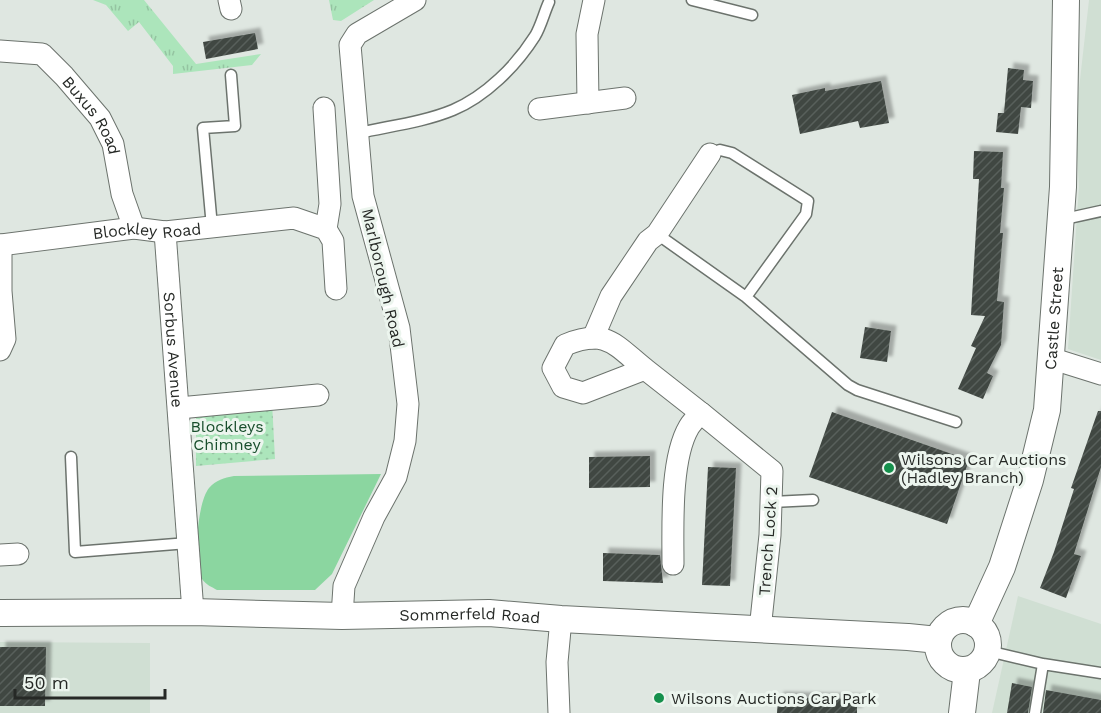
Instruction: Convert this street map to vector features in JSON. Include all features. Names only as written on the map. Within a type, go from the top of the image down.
[{"type":"street","name":"Marlborough Road","points":[[342,616],[344,586],[374,517],[396,477],[405,441],[408,404],[399,328],[363,196],[350,45],[363,29],[415,0]]},
{"type":"street","points":[[588,103],[587,33],[594,0]]},
{"type":"street","name":"Castle Street","points":[[976,624],[1002,567],[1030,480],[1047,410],[1063,187],[1065,0]]},
{"type":"street","name":"Buxus Road","points":[[0,51],[42,54],[100,118],[113,144],[122,194],[134,228]]},
{"type":"street","points":[[539,109],[625,98]]},
{"type":"street","points":[[324,108],[330,204],[326,229],[333,241],[336,288]]},
{"type":"street","points":[[645,369],[583,393],[563,387],[553,368],[564,345],[582,338],[593,338],[610,296],[648,241],[657,234],[710,153]]},
{"type":"street","name":"Blockley Road","points":[[1,245],[134,228],[165,232],[294,218],[326,229]]},
{"type":"street","name":"Sorbus Avenue","points":[[165,232],[193,612]]},
{"type":"street","points":[[0,350],[5,339],[1,291],[1,245]]},
{"type":"street","name":"Trench Lock 2","points":[[593,338],[604,338],[614,343],[772,471],[770,535],[760,630]]},
{"type":"street","points":[[1050,358],[1101,374]]},
{"type":"street","points":[[179,408],[318,395]]},
{"type":"street","points":[[673,564],[673,523],[681,444],[689,426],[701,413]]},
{"type":"street","name":"Sommerfeld Road","points":[[0,614],[193,612],[342,616],[489,612],[561,619],[938,640]]},
{"type":"street","points":[[559,713],[557,662],[561,619]]},
{"type":"street","points":[[961,620],[976,624],[986,636],[988,651],[980,664],[967,670],[951,668],[940,656],[938,640],[946,627],[961,620]]},
{"type":"street","points":[[962,713],[967,670]]},
{"type":"lane","points":[[692,0],[752,15]]},
{"type":"lane","points":[[359,133],[453,110],[485,91],[511,67],[535,35],[549,2]]},
{"type":"lane","points":[[212,227],[203,128],[235,126],[231,75]]},
{"type":"lane","points":[[710,153],[720,150],[732,153],[808,201],[806,214],[746,297]]},
{"type":"lane","points":[[1060,220],[1101,211]]},
{"type":"lane","points":[[657,234],[746,297],[848,385],[857,390],[956,422]]},
{"type":"lane","points":[[71,457],[75,552],[188,543]]},
{"type":"lane","points":[[772,502],[813,500]]},
{"type":"lane","points":[[988,651],[1043,664],[1101,673]]},
{"type":"lane","points":[[1035,713],[1043,664]]},
{"type":"shaded area","points":[[1089,0],[1101,0],[1101,360],[1068,349],[1079,186],[1075,124]]},
{"type":"shaded area","points":[[381,474],[332,574],[315,590],[217,590],[202,579],[197,547],[199,519],[205,496],[209,488],[217,481],[234,476]]},
{"type":"shaded area","points":[[1018,596],[1101,624],[1101,713],[992,713]]},
{"type":"shaded area","points":[[0,642],[150,643],[150,713],[0,713]]},
{"type":"green space","points":[[93,0],[144,0],[196,64],[261,54],[252,65],[173,74],[173,66],[139,22],[128,31],[106,5]]},
{"type":"green space","points":[[329,0],[374,0],[341,21],[333,20]]},
{"type":"green space","name":"Blockleys Chimney","points":[[272,402],[275,459],[196,466],[196,411]]},
{"type":"building","points":[[255,33],[258,49],[206,59],[203,42]]},
{"type":"building","points":[[1008,68],[1024,70],[1023,80],[1033,81],[1031,108],[1021,107],[1018,134],[996,132],[998,113],[1004,113]]},
{"type":"building","points":[[881,81],[889,123],[860,128],[858,121],[800,134],[792,95]]},
{"type":"building","points":[[974,151],[1003,152],[1001,188],[1004,188],[1000,233],[1003,233],[997,301],[1004,302],[1001,345],[987,373],[993,376],[983,399],[958,389],[976,348],[971,346],[985,316],[971,315],[979,179],[973,179]]},
{"type":"building","points":[[865,327],[891,331],[887,362],[860,358]]},
{"type":"building","points":[[1098,411],[1101,411],[1101,467],[1074,554],[1081,556],[1066,598],[1040,588],[1054,552],[1074,489],[1071,488]]},
{"type":"building","name":"Wilsons Car Auctions (Hadley Branch)","points":[[832,412],[969,460],[947,524],[809,477]]},
{"type":"building","points":[[650,456],[650,487],[589,488],[589,457]]},
{"type":"building","points":[[708,467],[736,468],[730,586],[702,585]]},
{"type":"building","points":[[603,553],[660,555],[663,583],[603,581]]},
{"type":"building","points":[[0,647],[46,647],[45,706],[0,706]]},
{"type":"building","points":[[1012,683],[1032,687],[1028,713],[1007,713]]},
{"type":"building","points":[[1046,690],[1101,700],[1101,713],[1043,713]]},
{"type":"building","points":[[778,697],[857,699],[857,713],[777,713]]},
{"type":"place","name":"Wilsons Car Auctions (Hadley Branch)","points":[[889,468]]},
{"type":"place","name":"Wilsons Auctions Car Park","points":[[659,698]]}]
